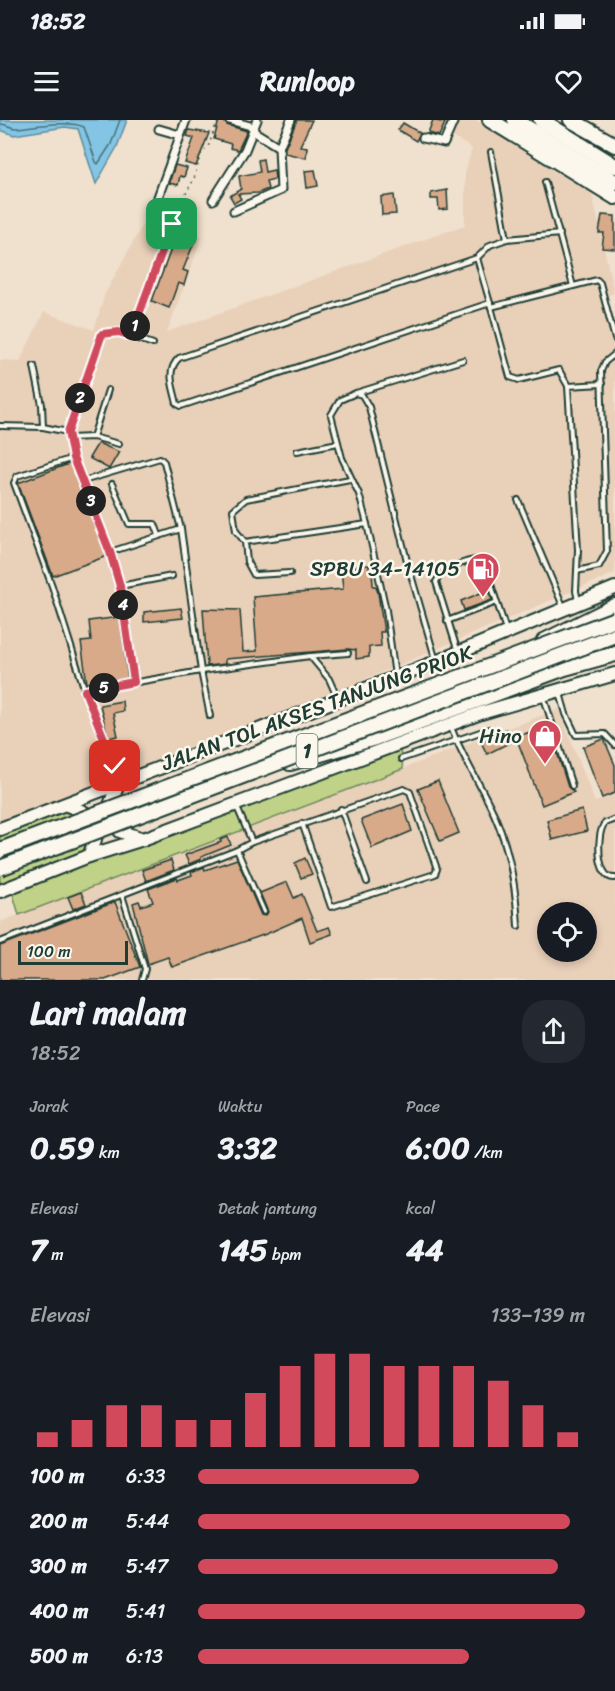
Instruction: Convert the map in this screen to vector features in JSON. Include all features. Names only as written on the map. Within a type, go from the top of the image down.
[{"type":"highway","points":[[490,120],[615,197]]},
{"type":"highway","points":[[515,120],[615,182]]},
{"type":"highway","points":[[541,120],[615,166]]},
{"type":"highway","points":[[571,120],[615,145]]},
{"type":"highway","points":[[0,829],[436,662],[615,588]]},
{"type":"highway","points":[[516,656],[615,606]]},
{"type":"highway","name":"JALAN TOL AKSES TANJUNG PRIOK","points":[[0,850],[615,619]]},
{"type":"highway","name":"JALAN TOL AKSES TANJUNG PRIOK","points":[[0,868],[615,635]]},
{"type":"highway","points":[[250,773],[356,744],[565,668],[615,654]]},
{"type":"highway","points":[[0,891],[89,856],[143,839],[498,708],[615,674]]},
{"type":"highway","points":[[120,783],[110,805],[117,827],[120,831],[143,839]]},
{"type":"highway","points":[[67,805],[88,813],[93,819],[97,832],[89,856]]},
{"type":"street","points":[[158,197],[186,120]]},
{"type":"street","points":[[229,120],[255,126],[279,147]]},
{"type":"street","points":[[234,211],[281,190],[279,147],[291,120]]},
{"type":"street","points":[[423,138],[444,143],[454,120]]},
{"type":"street","points":[[213,200],[245,150],[255,126]]},
{"type":"street","points":[[159,129],[180,135]]},
{"type":"lane","points":[[491,152],[507,239]]},
{"type":"lane","points":[[545,182],[561,234],[573,286]]},
{"type":"lane","points":[[131,336],[171,230],[172,224],[164,218]]},
{"type":"lane","points":[[561,234],[507,239],[490,245],[477,258],[179,358],[173,364],[170,372],[177,405],[491,305],[593,280],[600,283],[615,339]]},
{"type":"lane","points":[[477,258],[510,377],[519,380],[559,370],[568,386],[578,550],[576,591],[579,604]]},
{"type":"lane","points":[[134,682],[120,586],[110,552],[73,458],[68,435],[102,334],[119,332],[153,344]]},
{"type":"lane","points":[[576,571],[599,566],[607,551],[602,367],[615,354]]},
{"type":"lane","points":[[396,676],[386,610],[367,524],[359,494],[350,479],[331,415],[340,400],[356,393],[463,360]]},
{"type":"lane","points":[[34,366],[42,405],[43,427]]},
{"type":"lane","points":[[568,386],[602,384]]},
{"type":"lane","points":[[93,437],[108,390]]},
{"type":"lane","points":[[356,393],[362,395],[369,407],[407,561],[436,662]]},
{"type":"lane","points":[[0,426],[43,427],[68,435],[93,437],[119,444]]},
{"type":"lane","points":[[297,451],[338,442]]},
{"type":"lane","points":[[83,481],[157,457],[164,462],[181,529],[201,671],[210,716]]},
{"type":"lane","points":[[73,458],[17,476],[14,483],[52,586],[85,691],[120,783]]},
{"type":"lane","points":[[290,573],[254,575],[247,562],[245,542],[236,531],[233,510],[246,499],[350,479]]},
{"type":"lane","points":[[112,484],[129,524],[155,524],[159,535]]},
{"type":"lane","points":[[518,500],[565,610]]},
{"type":"lane","points":[[245,542],[367,524]]},
{"type":"lane","points":[[110,552],[181,529]]},
{"type":"lane","points":[[458,652],[436,582],[439,576],[467,562],[483,560],[507,634]]},
{"type":"lane","points":[[120,586],[172,576]]},
{"type":"lane","points":[[447,621],[497,602]]},
{"type":"lane","points":[[85,691],[201,671],[348,652]]},
{"type":"lane","points":[[310,656],[329,680],[338,698]]},
{"type":"lane","points":[[560,690],[566,714],[576,735],[605,734],[615,745]]},
{"type":"lane","points":[[543,696],[572,786]]},
{"type":"lane","points":[[450,725],[494,814],[506,846],[516,885],[518,926]]},
{"type":"lane","points":[[401,759],[489,729]]},
{"type":"lane","points":[[0,942],[237,850],[252,842],[341,809],[407,789],[436,863],[435,874],[331,907],[302,824]]},
{"type":"lane","points":[[236,805],[252,842]]},
{"type":"lane","points":[[341,809],[367,882]]},
{"type":"lane","points":[[615,819],[605,823],[600,831],[601,868],[604,876],[609,879],[615,878]]},
{"type":"lane","points":[[237,850],[264,912]]},
{"type":"lane","points":[[122,895],[145,969],[142,980]]},
{"type":"path","points":[[183,199],[194,179],[201,154],[209,143],[218,120]]},
{"type":"shaded area","points":[[455,120],[476,120],[592,194],[614,293],[603,298],[613,332],[615,331],[615,573],[122,783],[0,827],[0,360],[20,361],[44,312],[94,330],[105,294],[151,209],[202,237],[167,332],[465,225],[465,174],[472,148],[447,134]]},
{"type":"shaded area","points":[[559,709],[595,802],[615,795],[615,980],[0,980],[0,922]]},
{"type":"green space","points":[[399,744],[403,769],[19,915],[11,887],[0,891],[0,868],[97,830],[90,855]]},
{"type":"green space","points":[[67,805],[88,813],[0,850],[0,829]]},
{"type":"water","points":[[0,120],[127,120],[117,147],[96,184],[78,129],[65,127],[14,135],[0,130]]},
{"type":"building","points":[[219,120],[247,131],[238,150],[230,148],[231,144],[214,139]]},
{"type":"building","points":[[297,120],[312,120],[300,146],[307,147],[306,158],[285,153]]},
{"type":"building","points":[[433,120],[445,123],[439,136],[428,133]]},
{"type":"building","points":[[403,123],[420,133],[416,141],[398,130]]},
{"type":"building","points":[[189,130],[209,133],[196,166],[185,163],[194,138],[187,136]]},
{"type":"building","points":[[263,159],[265,172],[274,170],[275,179],[266,181],[268,189],[258,193],[238,194],[241,199],[234,203],[230,196],[241,189],[239,176],[260,172],[258,160]]},
{"type":"building","points":[[175,165],[187,168],[184,177],[180,176],[178,185],[169,183]]},
{"type":"building","points":[[315,170],[318,186],[307,188],[305,171]]},
{"type":"building","points":[[447,190],[448,209],[439,210],[438,199],[431,199],[431,193]]},
{"type":"building","points":[[394,195],[396,214],[382,215],[381,197]]},
{"type":"building","points":[[602,215],[615,216],[615,249],[602,248],[604,233],[599,233]]},
{"type":"building","points":[[180,237],[193,245],[183,270],[188,272],[184,285],[178,283],[169,308],[152,301],[175,238],[179,240]]},
{"type":"building","points":[[98,443],[119,452],[109,469],[89,458]]},
{"type":"building","points":[[71,463],[107,556],[53,576],[18,483]]},
{"type":"building","points":[[369,565],[369,571],[372,571],[373,586],[376,586],[378,593],[384,632],[380,632],[381,646],[369,647],[369,657],[356,659],[356,650],[348,649],[225,659],[225,664],[207,666],[203,609],[240,610],[243,652],[257,651],[253,597],[343,589],[341,568]]},
{"type":"building","points":[[488,590],[492,600],[464,610],[461,601]]},
{"type":"building","points":[[181,608],[183,618],[144,622],[144,612]]},
{"type":"building","points":[[120,617],[128,679],[87,683],[81,642],[91,641],[89,621]]},
{"type":"building","points":[[122,701],[123,711],[113,713],[118,736],[108,738],[100,705]]},
{"type":"building","name":"Hino","points":[[541,728],[545,738],[552,736],[568,787],[574,792],[542,805],[516,737]]},
{"type":"building","points":[[506,729],[511,742],[487,754],[481,742]]},
{"type":"building","points":[[604,739],[615,765],[615,793],[602,798],[583,747]]},
{"type":"building","points":[[438,781],[459,833],[440,841],[418,789]]},
{"type":"building","points":[[403,804],[412,831],[372,848],[361,820]]},
{"type":"building","points":[[582,810],[587,831],[552,840],[547,820]]},
{"type":"building","points":[[228,837],[231,845],[189,864],[185,855],[221,842],[220,840]]},
{"type":"building","points":[[305,858],[312,874],[301,878],[295,863]]},
{"type":"building","points":[[237,859],[261,915],[265,916],[268,912],[260,893],[287,882],[294,898],[302,894],[317,931],[329,927],[332,934],[310,942],[302,918],[266,934],[172,967],[168,957],[148,964],[133,903],[139,901],[141,906],[153,902],[148,889],[192,875],[191,872],[204,867],[205,870]]},
{"type":"building","points":[[171,860],[174,870],[146,881],[142,870]]},
{"type":"building","points":[[81,892],[86,904],[73,909],[68,897]]},
{"type":"building","points":[[115,902],[140,967],[105,980],[0,980],[0,946]]},
{"type":"place","name":"SPBU 34-14105","points":[[483,598]]},
{"type":"place","name":"Hino","points":[[545,765]]},
{"type":"route","points":[[115,766],[85,691],[134,682],[120,586],[110,552],[73,458],[68,432],[99,339],[102,334],[109,332],[131,336],[172,224]]}]
